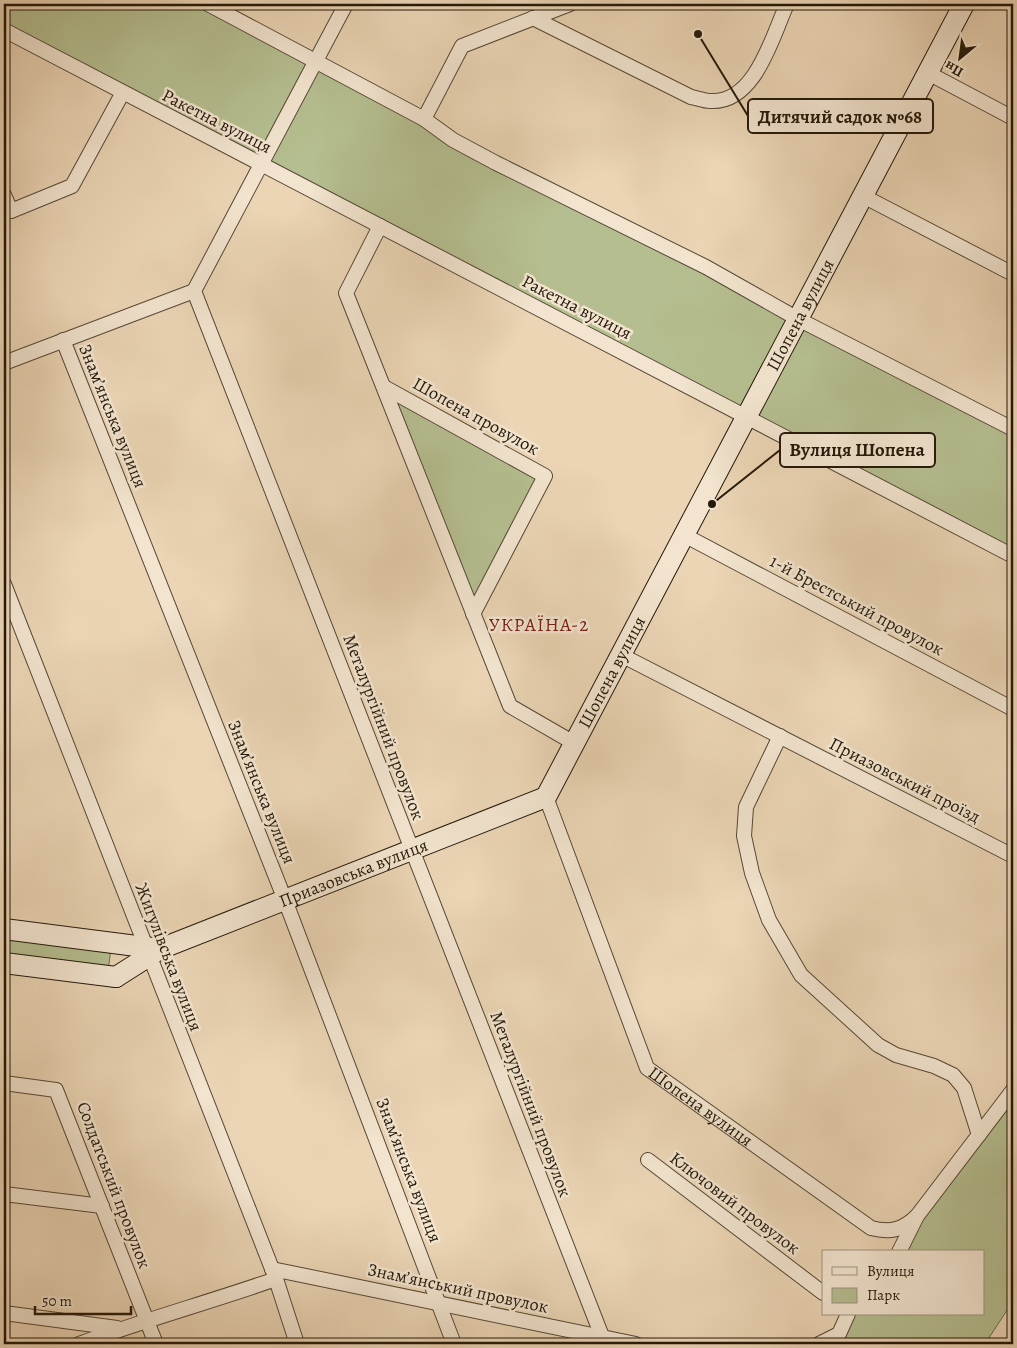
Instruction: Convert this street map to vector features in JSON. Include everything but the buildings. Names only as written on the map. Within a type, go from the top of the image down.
[{"type":"street","points":[[208,4],[424,119],[453,140],[496,163],[706,267],[798,319],[1013,430]]},
{"type":"street","points":[[4,362],[194,291],[346,4]]},
{"type":"street","points":[[424,119],[462,46],[570,4]]},
{"type":"street","points":[[533,18],[691,97],[710,102],[730,98],[747,86],[758,70],[787,4]]},
{"type":"street","name":"Шопена вулиця","points":[[917,1216],[908,1225],[896,1230],[883,1231],[870,1228],[646,1068],[546,797],[964,4]]},
{"type":"street","name":"Ракетна вулиця","points":[[4,30],[122,94],[261,164],[1013,556]]},
{"type":"street","points":[[928,73],[1013,118]]},
{"type":"street","points":[[4,194],[11,211],[72,186],[122,94]]},
{"type":"street","points":[[863,196],[1013,274]]},
{"type":"street","name":"Шопена провулок","points":[[380,226],[346,293],[510,706],[574,743]]},
{"type":"street","name":"Металургійний провулок","points":[[194,291],[604,1341]]},
{"type":"street","name":"Знам’янська вулиця","points":[[63,340],[285,900],[454,1344]]},
{"type":"street","name":"Шопена провулок","points":[[384,388],[545,476],[473,614]]},
{"type":"street","name":"1-й Брестський провулок","points":[[684,535],[1013,709]]},
{"type":"street","name":"Жигулівська вулиця","points":[[4,584],[151,951],[274,1274],[297,1344]]},
{"type":"street","name":"Приазовський проїзд","points":[[621,655],[1013,856]]},
{"type":"street","points":[[780,736],[746,807],[744,836],[752,873],[769,920],[801,976],[878,1045],[896,1055],[934,1066],[953,1075],[964,1088],[979,1135]]},
{"type":"street","name":"Приазовська вулиця","points":[[116,977],[151,951],[546,797]]},
{"type":"street","points":[[4,929],[120,944],[151,951]]},
{"type":"street","points":[[4,962],[116,977],[122,964],[120,944]]},
{"type":"street","name":"Солдатський провулок","points":[[4,1083],[56,1090],[156,1344]]},
{"type":"street","points":[[900,1250],[917,1216],[1013,1090]]},
{"type":"street","name":"Ключовий провулок","points":[[648,1160],[822,1292]]},
{"type":"street","points":[[4,1194],[102,1206]]},
{"type":"street","points":[[79,1344],[146,1319],[204,1304],[274,1274]]},
{"type":"street","name":"Знам’янський провулок","points":[[274,1274],[440,1304],[604,1341],[636,1344]]},
{"type":"street","points":[[4,1314],[121,1328]]},
{"type":"street","points":[[819,1344],[839,1334],[847,1316]]},
{"type":"green space","points":[[4,4],[200,4],[316,68],[1013,435],[1013,549],[4,25]]},
{"type":"green space","points":[[397,402],[536,478],[474,598]]},
{"type":"green space","points":[[4,936],[111,949],[108,971],[4,957]]},
{"type":"green space","points":[[1013,1098],[1013,1301],[985,1344],[837,1344],[844,1336],[854,1316],[984,1316],[984,1250],[906,1250],[921,1219]]},
{"type":"place","name":"Дитячий садок №68","points":[[698,34]]},
{"type":"place","name":"Вулиця Шопена","points":[[712,504]]},
{"type":"district","name":"УКРАЇНА-2","points":[[539,625]]}]
